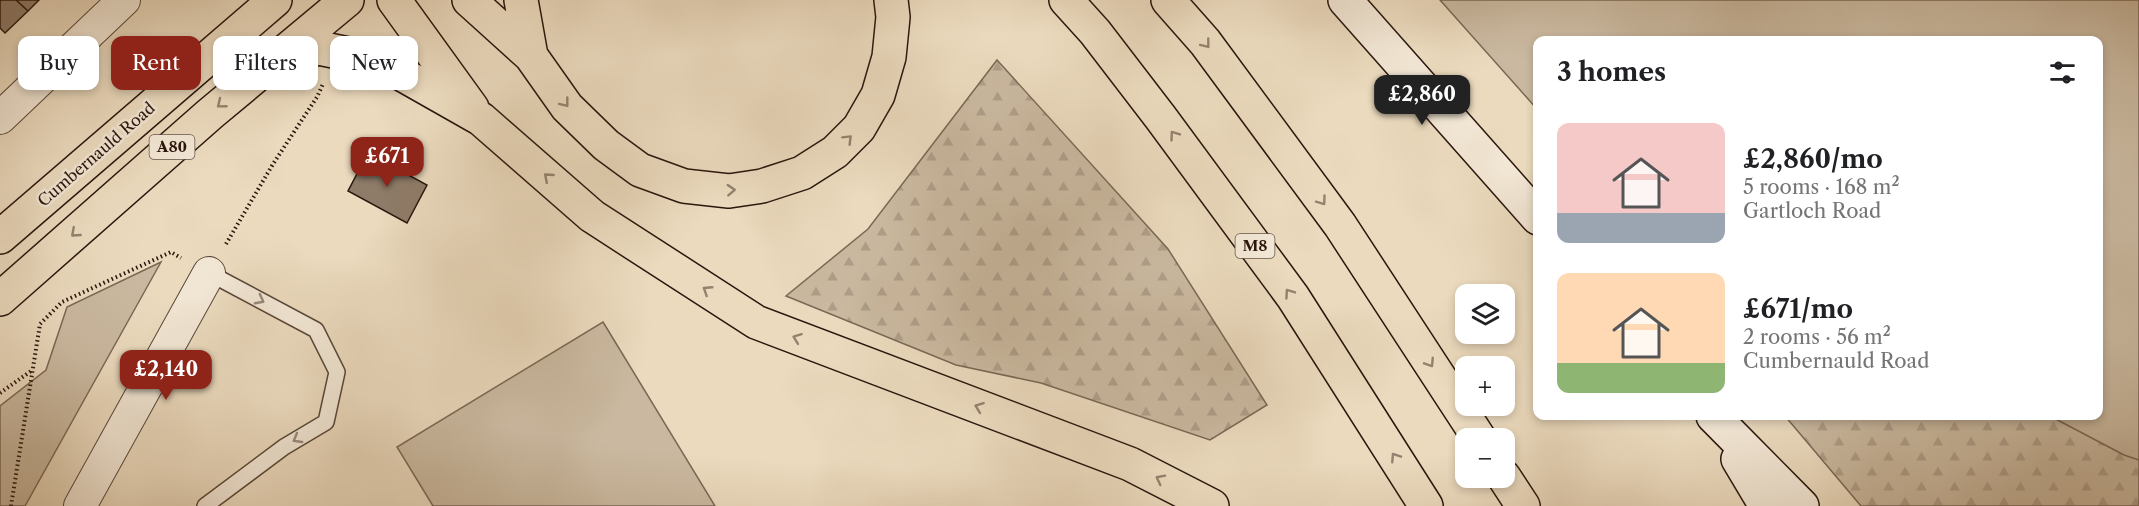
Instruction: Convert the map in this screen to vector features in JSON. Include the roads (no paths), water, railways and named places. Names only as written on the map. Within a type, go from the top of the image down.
[{"type":"main road","name":"Cumbernauld Road","points":[[0,237],[275,0]]},
{"type":"main road","name":"A80","points":[[305,36],[347,0]]},
{"type":"main road","points":[[394,0],[481,119]]},
{"type":"main road","points":[[469,0],[531,56],[567,107],[606,146],[640,171],[684,186],[729,191],[762,186],[802,173],[835,152],[859,128],[878,95],[889,57],[893,17],[891,0]]},
{"type":"main road","points":[[521,0],[531,56]]},
{"type":"main road","name":"M8","points":[[1066,0],[1095,32],[1161,118],[1293,297],[1426,506]]},
{"type":"main road","points":[[1167,0],[1205,42],[1340,225],[1472,428]]},
{"type":"main road","points":[[1345,0],[1533,212]]},
{"type":"main road","points":[[318,48],[377,60],[481,119],[592,216],[756,321],[1130,464],[1212,506]]},
{"type":"main road","name":"A80","points":[[0,299],[240,90]]},
{"type":"main road","points":[[1715,420],[1766,506]]},
{"type":"main road","points":[[1717,420],[1802,506]]},
{"type":"main road","points":[[1511,488],[1523,506]]},
{"type":"street","points":[[0,118],[124,0]]},
{"type":"street","points":[[80,506],[209,273]]},
{"type":"lane","points":[[205,506],[284,447],[326,422],[337,372],[316,330],[209,273]]}]
